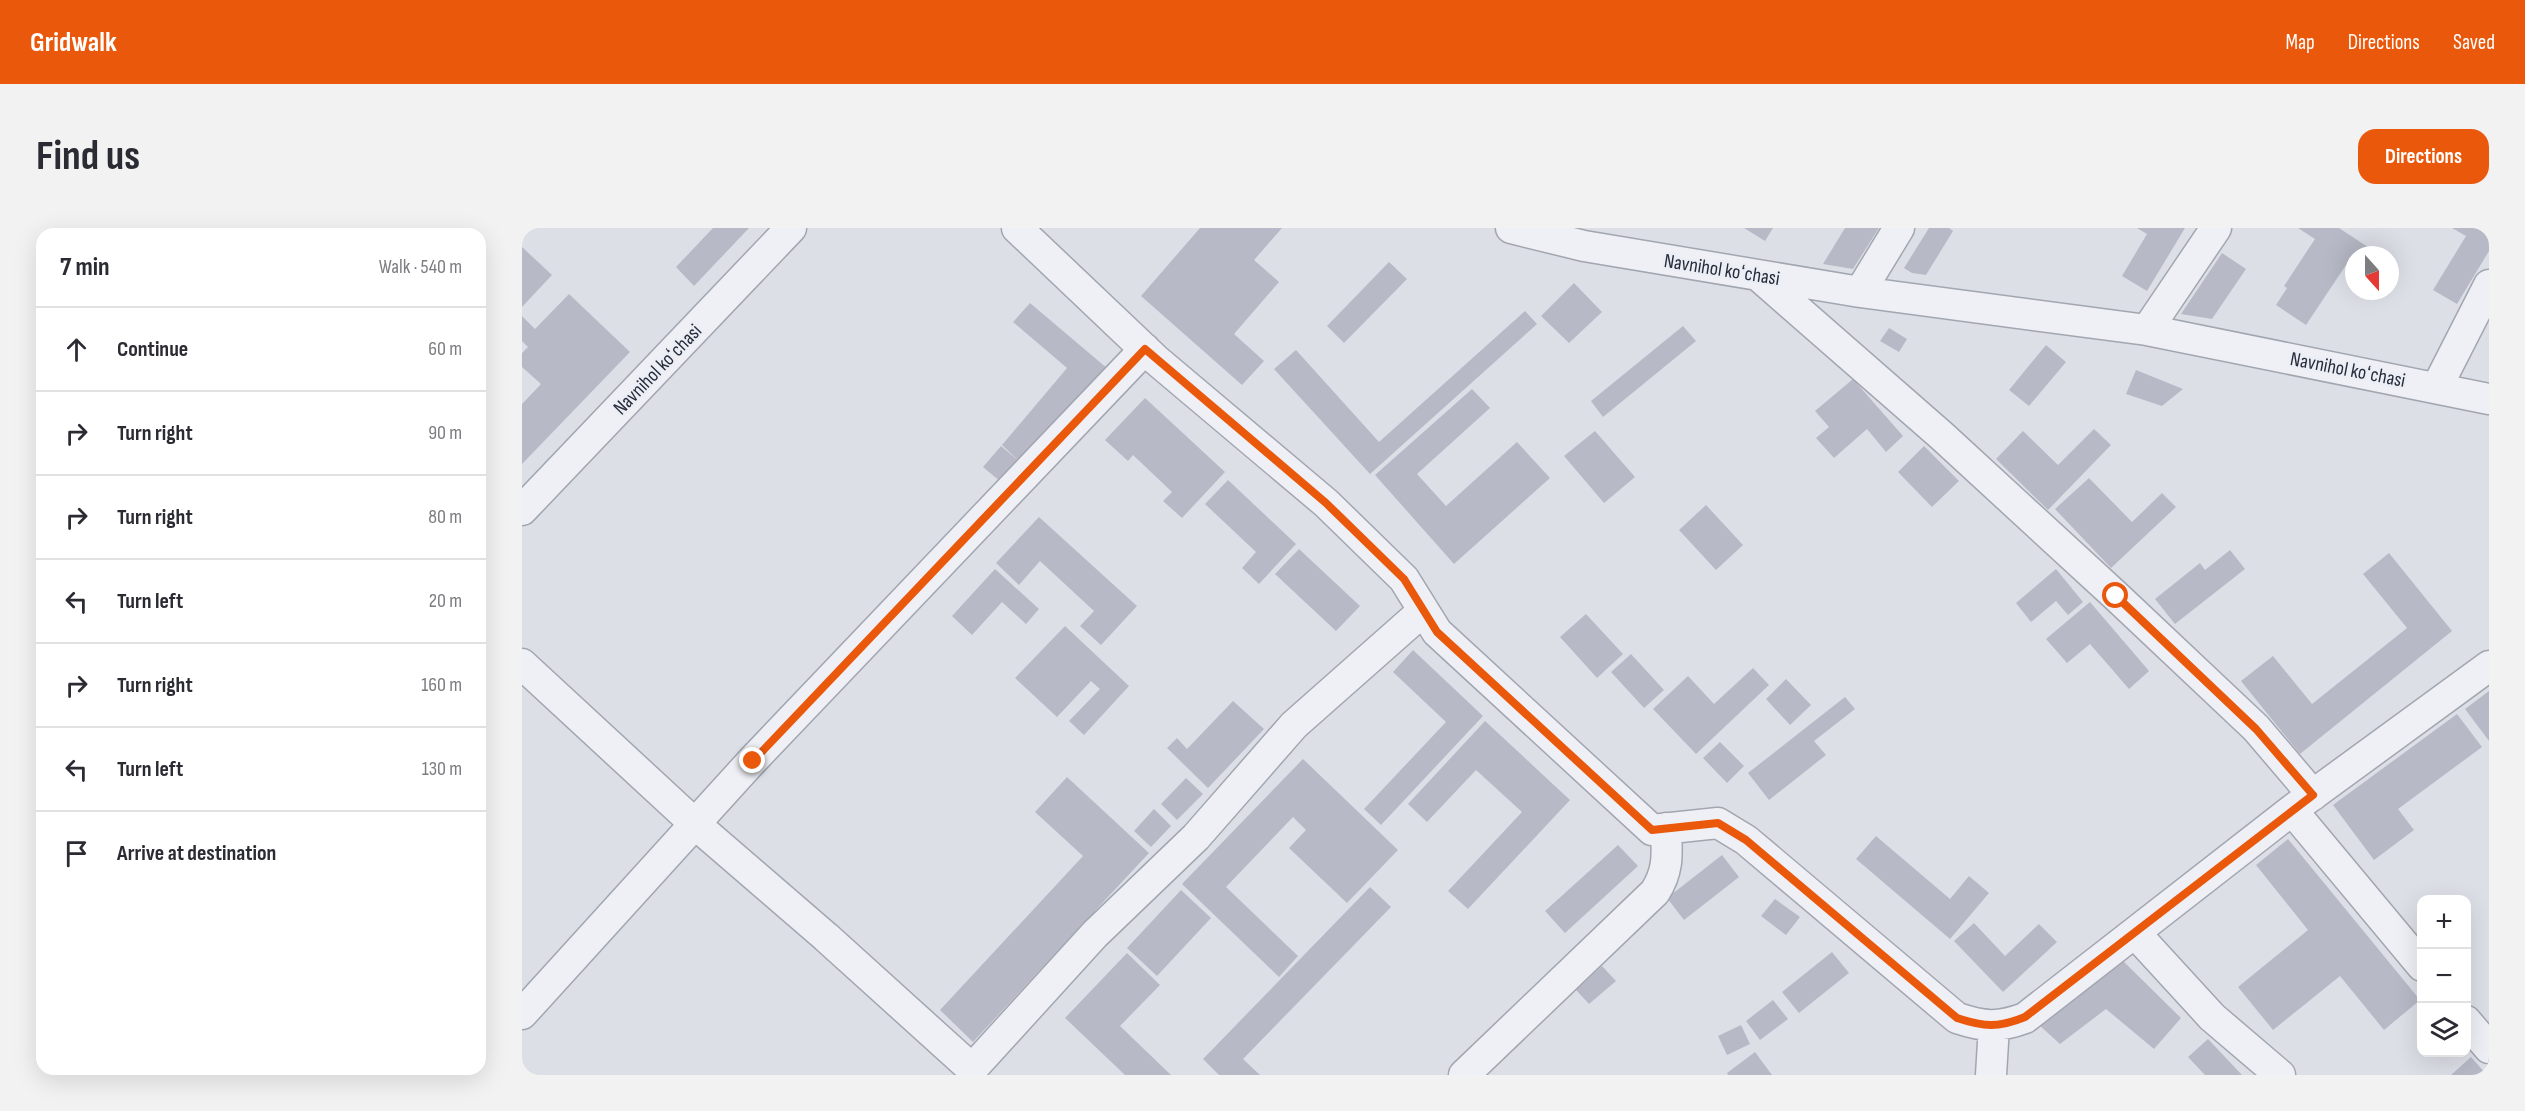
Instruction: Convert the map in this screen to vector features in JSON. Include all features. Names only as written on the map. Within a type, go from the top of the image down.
[{"type":"street","name":"Navnihol koʻchasi","points":[[522,510],[791,228]]},
{"type":"street","points":[[1017,228],[1145,349],[1326,503],[1404,579],[1437,632],[1652,830],[1718,823],[1746,840],[1957,1018],[1979,1025],[2005,1026],[2025,1017],[2302,803],[2489,666]]},
{"type":"street","name":"Navnihol koʻchasi","points":[[1511,228],[1589,237],[1758,275],[1860,292],[2147,330],[2489,399]]},
{"type":"street","points":[[1860,292],[1899,228]]},
{"type":"street","points":[[2147,330],[2216,228]]},
{"type":"street","points":[[1758,275],[1916,412],[2125,604],[2256,729],[2302,803],[2417,961]]},
{"type":"street","points":[[2437,387],[2489,285]]},
{"type":"street","points":[[522,1014],[695,824],[1145,349]]},
{"type":"street","points":[[522,664],[695,824],[972,1069],[1095,933],[1196,837],[1294,725],[1422,611]]},
{"type":"street","points":[[1464,1075],[1655,892],[1664,878],[1667,860],[1666,828]]},
{"type":"street","points":[[2135,933],[2212,1017],[2280,1075]]},
{"type":"street","points":[[1990,1075],[1994,1026]]},
{"type":"street","points":[[2471,1027],[2489,1048]]},
{"type":"building","points":[[713,228],[749,228],[694,286],[676,267]]},
{"type":"building","points":[[1200,228],[1282,228],[1254,260],[1279,282],[1234,334],[1264,361],[1242,385],[1141,296]]},
{"type":"building","points":[[1744,228],[1773,228],[1765,241]]},
{"type":"building","points":[[1845,228],[1879,228],[1853,269],[1823,264]]},
{"type":"building","points":[[1929,228],[1949,228],[1953,231],[1926,275],[1912,273],[1904,268]]},
{"type":"building","points":[[2137,228],[2185,228],[2147,291],[2122,276],[2147,234]]},
{"type":"building","points":[[2298,228],[2339,228],[2366,246],[2345,246],[2345,266],[2306,325],[2276,305],[2287,288],[2284,286],[2315,239]]},
{"type":"building","points":[[2452,228],[2489,228],[2489,251],[2457,304],[2433,290],[2466,236]]},
{"type":"building","points":[[522,247],[552,275],[522,307]]},
{"type":"building","points":[[2222,253],[2246,269],[2212,319],[2181,314]]},
{"type":"building","points":[[1389,262],[1407,279],[1344,343],[1327,326]]},
{"type":"building","points":[[1574,283],[1602,312],[1569,343],[1541,316]]},
{"type":"building","points":[[569,294],[630,352],[522,464],[522,404],[541,384],[522,367],[522,353],[528,347],[522,341],[522,316],[535,329]]},
{"type":"building","points":[[1030,303],[1108,369],[1007,487],[983,467],[1001,446],[1022,464],[1002,445],[1067,368],[1013,322]]},
{"type":"building","points":[[1525,311],[1537,324],[1370,474],[1274,369],[1296,350],[1379,442]]},
{"type":"building","points":[[1683,326],[1696,341],[1603,417],[1591,401]]},
{"type":"building","points":[[1889,328],[1907,339],[1899,352],[1880,341]]},
{"type":"building","points":[[2046,345],[2066,362],[2029,406],[2009,390]]},
{"type":"building","points":[[2136,370],[2183,389],[2162,406],[2126,394]]},
{"type":"building","points":[[1853,379],[1903,436],[1886,452],[1867,429],[1834,458],[1816,438],[1829,427],[1815,411]]},
{"type":"building","points":[[1472,389],[1490,408],[1417,474],[1446,506],[1517,442],[1550,478],[1454,564],[1375,475]]},
{"type":"building","points":[[1145,398],[1225,472],[1182,518],[1163,501],[1172,492],[1133,455],[1128,461],[1105,440]]},
{"type":"building","points":[[2094,429],[2111,445],[2048,510],[1996,459],[2023,431],[2058,465]]},
{"type":"building","points":[[1595,431],[1635,477],[1604,503],[1564,456]]},
{"type":"building","points":[[1924,446],[1959,481],[1932,507],[1898,472]]},
{"type":"building","points":[[2089,478],[2132,522],[2162,493],[2176,507],[2111,568],[2055,509]]},
{"type":"building","points":[[1228,480],[1296,544],[1259,584],[1242,568],[1256,552],[1205,504]]},
{"type":"building","points":[[1706,505],[1743,545],[1716,570],[1679,530]]},
{"type":"building","points":[[1039,517],[1137,606],[1101,645],[1080,626],[1094,611],[1040,561],[1019,585],[996,563]]},
{"type":"building","points":[[1299,549],[1360,606],[1336,631],[1275,574]]},
{"type":"building","points":[[2230,550],[2245,569],[2175,624],[2155,599],[2200,563],[2205,570]]},
{"type":"building","points":[[2389,553],[2452,631],[2300,754],[2241,681],[2273,656],[2312,704],[2407,628],[2363,574]]},
{"type":"building","points":[[995,569],[1039,609],[1026,624],[1002,602],[972,635],[952,616]]},
{"type":"building","points":[[2056,569],[2083,602],[2068,615],[2056,601],[2031,622],[2016,603]]},
{"type":"building","points":[[2090,602],[2149,671],[2129,689],[2090,644],[2067,663],[2046,639]]},
{"type":"building","points":[[1586,614],[1623,654],[1597,678],[1560,637]]},
{"type":"building","points":[[1065,626],[1129,686],[1084,735],[1069,721],[1100,689],[1091,681],[1057,717],[1015,678]]},
{"type":"building","points":[[1413,650],[1483,716],[1381,825],[1364,809],[1446,722],[1393,672]]},
{"type":"building","points":[[1631,654],[1664,690],[1644,708],[1611,672]]},
{"type":"building","points":[[1753,668],[1769,685],[1696,754],[1653,709],[1688,676],[1714,704]]},
{"type":"building","points":[[1786,679],[1811,705],[1790,725],[1766,699]]},
{"type":"building","points":[[2489,691],[2489,741],[2465,709]]},
{"type":"building","points":[[1845,697],[1855,709],[1814,741],[1826,755],[1769,800],[1748,773]]},
{"type":"building","points":[[1233,701],[1264,729],[1208,788],[1167,748],[1177,738],[1187,749]]},
{"type":"building","points":[[2457,714],[2482,747],[2398,809],[2414,830],[2374,860],[2333,805]]},
{"type":"building","points":[[1485,721],[1570,800],[1468,909],[1448,891],[1522,812],[1476,770],[1427,822],[1408,804]]},
{"type":"building","points":[[1720,742],[1744,766],[1727,783],[1703,758]]},
{"type":"building","points":[[1303,759],[1398,850],[1347,903],[1289,848],[1306,830],[1293,817],[1226,887],[1298,956],[1279,977],[1182,884]]},
{"type":"building","points":[[1067,777],[1149,853],[973,1042],[940,1010],[1083,856],[1035,812]]},
{"type":"building","points":[[1186,778],[1203,794],[1177,820],[1161,804]]},
{"type":"building","points":[[1154,809],[1171,826],[1151,847],[1134,831]]},
{"type":"building","points":[[1876,836],[1950,899],[1969,876],[1989,893],[1950,939],[1856,859]]},
{"type":"building","points":[[2288,839],[2417,996],[2417,1002],[2384,1030],[2340,976],[2273,1030],[2238,987],[2308,930],[2256,865]]},
{"type":"building","points":[[1618,845],[1638,866],[1565,933],[1545,911]]},
{"type":"building","points":[[1722,855],[1739,877],[1684,920],[1667,898]]},
{"type":"building","points":[[1370,887],[1391,907],[1243,1059],[1260,1075],[1219,1075],[1203,1059]]},
{"type":"building","points":[[1181,890],[1211,918],[1157,976],[1127,948]]},
{"type":"building","points":[[1775,899],[1800,917],[1786,935],[1761,916]]},
{"type":"building","points":[[1974,923],[2005,956],[2039,924],[2057,942],[2003,992],[1954,941]]},
{"type":"building","points":[[1832,952],[1849,973],[1799,1013],[1782,992]]},
{"type":"building","points":[[1127,953],[1160,985],[1120,1026],[1171,1075],[1125,1075],[1065,1018]]},
{"type":"building","points":[[2121,959],[2181,1018],[2154,1049],[2106,1009],[2060,1044],[2038,1024]]},
{"type":"building","points":[[1602,966],[1616,981],[1589,1004],[1576,990]]},
{"type":"building","points":[[1773,1000],[1788,1019],[1760,1040],[1746,1021]]},
{"type":"building","points":[[1741,1025],[1750,1044],[1727,1055],[1718,1036]]},
{"type":"building","points":[[2208,1039],[2242,1075],[2205,1075],[2188,1057]]},
{"type":"building","points":[[1755,1052],[1772,1075],[1728,1075],[1727,1073]]},
{"type":"building","points":[[2471,1057],[2487,1075],[2451,1075]]},
{"type":"route","points":[[753,761],[1145,349],[1326,503],[1404,579],[1437,632],[1652,830],[1718,823],[1746,840],[1957,1018],[1979,1025],[2005,1026],[2025,1017],[2313,795],[2256,729],[2116,596]]}]
